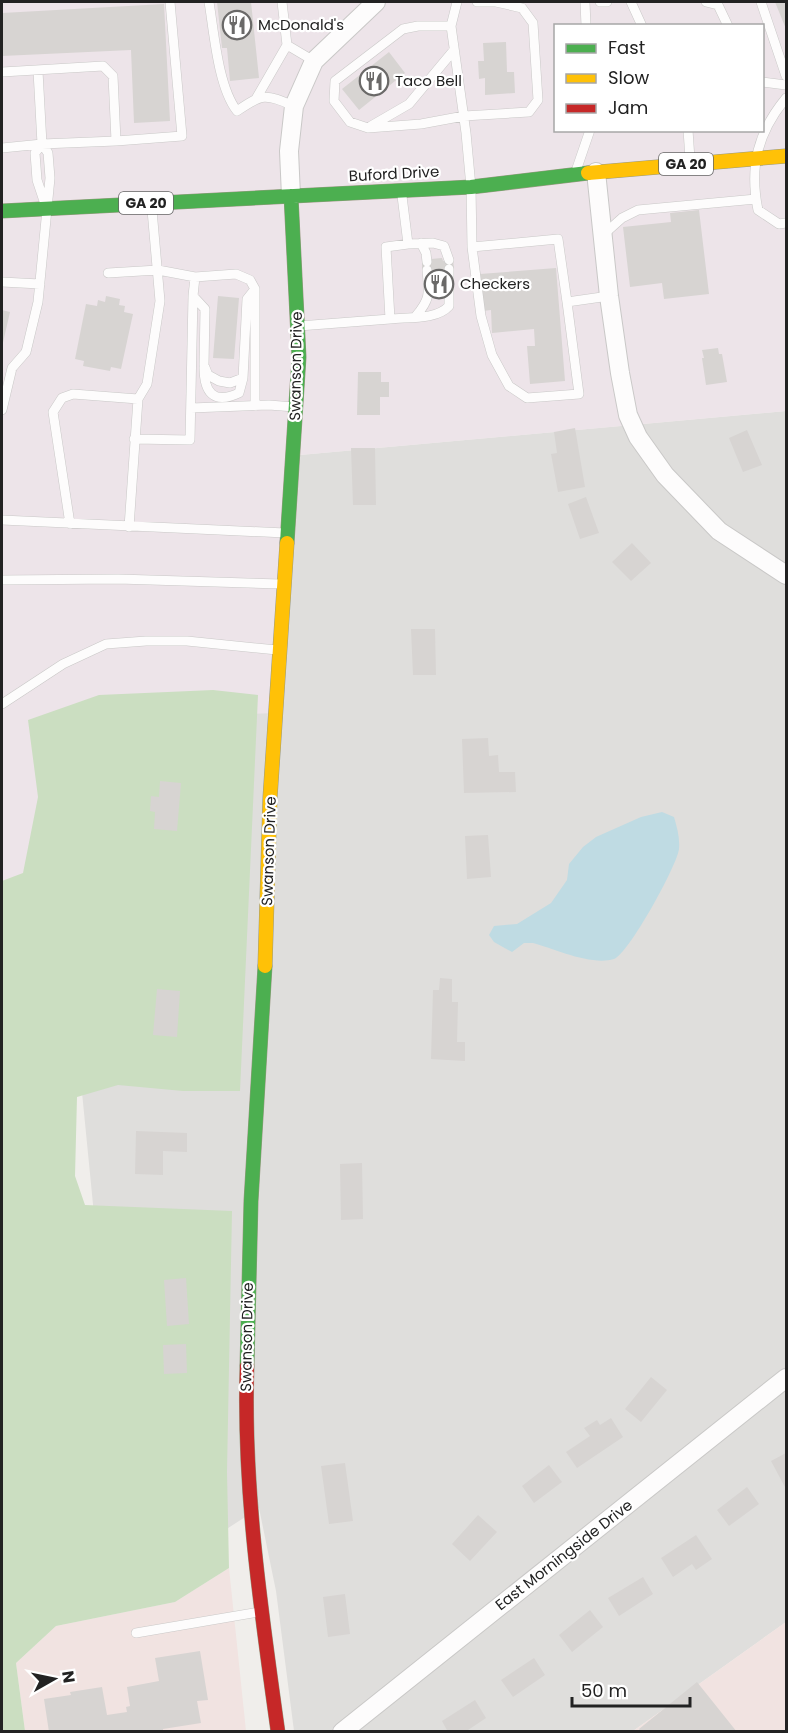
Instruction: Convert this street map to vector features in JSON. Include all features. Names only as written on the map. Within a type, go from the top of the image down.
[{"type":"main road","name":"Buford Drive","points":[[2,211],[471,187],[596,172],[783,158]]},
{"type":"main road","name":"Swanson Drive","points":[[278,1731],[261,1612],[253,1529],[246,1392],[247,1296],[267,933],[270,798],[296,407],[299,326],[291,196]]},
{"type":"street","name":"Swanson Drive","points":[[291,196],[289,151],[294,105],[314,61],[376,2]]},
{"type":"street","points":[[596,172],[609,296],[628,415],[638,436],[664,475],[719,531],[786,575]]},
{"type":"street","name":"East Morningside Drive","points":[[342,1731],[786,1378]]},
{"type":"lane","points":[[2,148],[182,136],[170,2]]},
{"type":"lane","points":[[209,2],[219,62],[230,102],[237,111],[257,97],[287,45],[282,2]]},
{"type":"lane","points":[[457,2],[451,26],[464,116],[471,187],[472,247],[481,316],[492,355],[509,386],[527,398],[579,394],[558,239],[472,247]]},
{"type":"lane","points":[[451,26],[418,26],[403,29],[335,81],[334,101],[350,122],[368,128],[421,124],[464,116],[529,112],[538,100],[533,23],[522,8],[496,2],[477,2]]},
{"type":"lane","points":[[585,2],[586,24]]},
{"type":"lane","points":[[600,2],[607,2]]},
{"type":"lane","points":[[632,2],[641,24]]},
{"type":"lane","points":[[706,2],[718,5],[727,24]]},
{"type":"lane","points":[[761,2],[786,76]]},
{"type":"lane","points":[[287,45],[314,61]]},
{"type":"lane","points":[[368,128],[409,104],[454,50]]},
{"type":"lane","points":[[2,72],[103,66],[113,76],[116,141]]},
{"type":"lane","points":[[2,410],[12,369],[26,352],[40,284],[50,178],[48,153],[42,144],[38,71]]},
{"type":"lane","points":[[764,82],[786,85]]},
{"type":"lane","points":[[257,97],[272,97],[294,105]]},
{"type":"lane","points":[[786,98],[774,112],[764,133],[755,159],[754,190],[758,210],[778,224],[786,223]]},
{"type":"lane","points":[[574,175],[589,132]]},
{"type":"lane","points":[[688,132],[691,164]]},
{"type":"lane","points":[[401,190],[408,244]]},
{"type":"lane","points":[[603,235],[622,218],[638,210],[756,200]]},
{"type":"lane","points":[[129,526],[138,399],[147,384],[160,301],[151,203]]},
{"type":"lane","points":[[416,316],[427,303],[429,295],[426,253],[421,243]]},
{"type":"lane","points":[[299,326],[390,319],[441,313],[449,306],[449,264],[444,246],[421,243],[386,247],[390,319]]},
{"type":"lane","points":[[108,273],[158,270],[195,277],[236,274],[250,280],[255,289],[255,406]]},
{"type":"lane","points":[[134,439],[190,440],[195,277]]},
{"type":"lane","points":[[2,282],[40,284]]},
{"type":"lane","points":[[193,296],[205,309],[204,384],[208,392],[219,397],[231,397],[239,393],[243,378],[247,299],[255,289]]},
{"type":"lane","points":[[567,302],[609,296]]},
{"type":"lane","points":[[204,365],[208,375],[219,381],[230,383],[243,378]]},
{"type":"lane","points":[[70,524],[53,412],[62,398],[73,394],[138,399]]},
{"type":"lane","points":[[191,408],[296,407]]},
{"type":"lane","points":[[2,520],[288,533]]},
{"type":"lane","points":[[2,580],[118,579],[284,584]]},
{"type":"lane","points":[[2,704],[63,664],[106,644],[187,641],[280,650]]},
{"type":"lane","points":[[136,1633],[261,1612]]},
{"type":"shaded area","points":[[2,2],[786,2],[786,411],[300,455],[279,713],[66,719],[63,899],[2,931]]},
{"type":"shaded area","points":[[786,411],[786,1622],[633,1731],[294,1731],[276,1591],[259,1508],[131,1591],[63,899],[66,719],[300,455]]},
{"type":"shaded area","points":[[229,1568],[246,1731],[25,1731],[16,1663],[56,1626],[175,1602]]},
{"type":"shaded area","points":[[786,1622],[786,1731],[633,1731]]},
{"type":"green space","points":[[213,690],[258,695],[240,1091],[183,1091],[118,1085],[77,1097],[75,1176],[85,1205],[232,1211],[227,1472],[229,1568],[175,1602],[56,1626],[16,1663],[25,1731],[2,1732],[2,881],[23,873],[38,797],[28,720],[99,695]]},
{"type":"water","points":[[662,812],[674,817],[679,837],[679,849],[670,873],[651,909],[621,954],[605,961],[584,959],[533,943],[524,943],[512,952],[494,942],[489,935],[494,926],[517,924],[551,903],[567,880],[569,864],[583,847],[596,837],[641,817]]},
{"type":"building","name":"McDonald's","points":[[217,2],[251,2],[259,78],[230,81],[227,48],[222,48]]},
{"type":"building","points":[[775,2],[786,2],[786,29]]},
{"type":"building","points":[[164,4],[170,121],[134,123],[131,50],[2,56],[2,13]]},
{"type":"building","points":[[506,42],[507,72],[514,72],[515,93],[485,95],[485,78],[479,79],[478,61],[484,61],[483,43]]},
{"type":"building","name":"Taco Bell","points":[[389,52],[405,73],[359,110],[342,89]]},
{"type":"building","points":[[699,210],[709,294],[664,299],[662,283],[630,287],[623,227],[671,222],[670,213]]},
{"type":"building","name":"Checkers","points":[[442,258],[443,261],[453,260],[454,268],[443,269],[445,299],[434,299],[432,270],[422,270],[422,262]]},
{"type":"building","points":[[556,268],[565,381],[530,384],[527,346],[535,346],[534,329],[492,333],[491,310],[483,311],[480,274]]},
{"type":"building","points":[[106,296],[120,299],[119,305],[125,306],[124,312],[133,314],[121,369],[111,367],[110,371],[83,366],[84,361],[75,359],[86,304],[97,306],[98,300],[105,302]]},
{"type":"building","points":[[218,296],[239,298],[234,359],[213,358]]},
{"type":"building","points":[[2,310],[10,312],[2,347]]},
{"type":"building","points":[[718,348],[719,354],[722,354],[727,382],[706,385],[702,350]]},
{"type":"building","points":[[358,372],[381,372],[381,382],[389,382],[389,397],[380,397],[380,415],[357,415]]},
{"type":"building","points":[[575,428],[585,487],[558,492],[551,454],[557,453],[554,432]]},
{"type":"building","points":[[747,430],[762,465],[743,472],[729,438]]},
{"type":"building","points":[[351,448],[375,448],[376,505],[353,505]]},
{"type":"building","points":[[586,497],[599,533],[580,539],[568,504]]},
{"type":"building","points":[[632,543],[651,563],[631,581],[612,562]]},
{"type":"building","points":[[411,629],[435,629],[436,675],[413,675]]},
{"type":"building","points":[[488,738],[489,756],[498,755],[499,772],[515,772],[516,792],[464,793],[462,739]]},
{"type":"building","points":[[160,781],[181,783],[177,831],[154,829],[155,812],[150,811],[151,796],[159,797]]},
{"type":"building","points":[[488,835],[491,877],[467,879],[465,836]]},
{"type":"building","points":[[440,978],[452,979],[452,1002],[458,1002],[457,1042],[465,1042],[465,1061],[431,1059],[433,990],[439,990]]},
{"type":"building","points":[[157,989],[180,991],[177,1037],[153,1035]]},
{"type":"building","points":[[136,1131],[187,1133],[187,1152],[163,1151],[163,1175],[135,1174]]},
{"type":"building","points":[[362,1163],[363,1219],[341,1220],[340,1164]]},
{"type":"building","points":[[186,1278],[189,1324],[167,1326],[164,1280]]},
{"type":"building","points":[[186,1344],[187,1373],[164,1374],[163,1345]]},
{"type":"building","points":[[651,1377],[667,1390],[641,1422],[625,1409]]},
{"type":"building","points":[[611,1418],[623,1437],[577,1468],[566,1452],[590,1436],[584,1428],[597,1420],[600,1425]]},
{"type":"building","points":[[786,1453],[786,1489],[771,1461]]},
{"type":"building","points":[[345,1463],[353,1521],[329,1524],[321,1466]]},
{"type":"building","points":[[549,1465],[562,1482],[534,1503],[522,1486]]},
{"type":"building","points":[[747,1487],[759,1504],[729,1526],[717,1510]]},
{"type":"building","points":[[478,1515],[497,1532],[470,1561],[452,1544]]},
{"type":"building","points":[[696,1535],[712,1559],[696,1570],[692,1564],[673,1577],[661,1558]]},
{"type":"building","points":[[643,1577],[653,1594],[619,1616],[608,1598]]},
{"type":"building","points":[[345,1594],[350,1634],[328,1637],[323,1597]]},
{"type":"building","points":[[590,1610],[603,1627],[572,1652],[559,1635]]},
{"type":"building","points":[[200,1651],[208,1700],[197,1701],[201,1723],[163,1729],[163,1732],[49,1732],[44,1699],[102,1687],[107,1715],[127,1712],[126,1707],[130,1706],[127,1687],[159,1681],[155,1658]]},
{"type":"building","points":[[534,1658],[545,1675],[513,1697],[501,1680]]},
{"type":"building","points":[[697,1682],[737,1732],[641,1732],[639,1729]]},
{"type":"building","points":[[475,1700],[486,1718],[465,1732],[448,1732],[442,1721]]},
{"type":"traffic: fast","points":[[2,211],[471,187],[588,173]]},
{"type":"traffic: fast","points":[[287,543],[299,357],[291,196]]},
{"type":"traffic: fast","points":[[247,1366],[251,1201],[265,966]]},
{"type":"traffic: slow","points":[[588,173],[786,156]]},
{"type":"traffic: slow","points":[[265,966],[270,798],[287,543]]},
{"type":"traffic: jam","points":[[247,1366],[246,1412],[251,1504],[278,1732]]},
{"type":"place","name":"McDonald's","points":[[237,25]]},
{"type":"place","name":"Taco Bell","points":[[374,81]]},
{"type":"place","name":"Checkers","points":[[439,284]]}]
